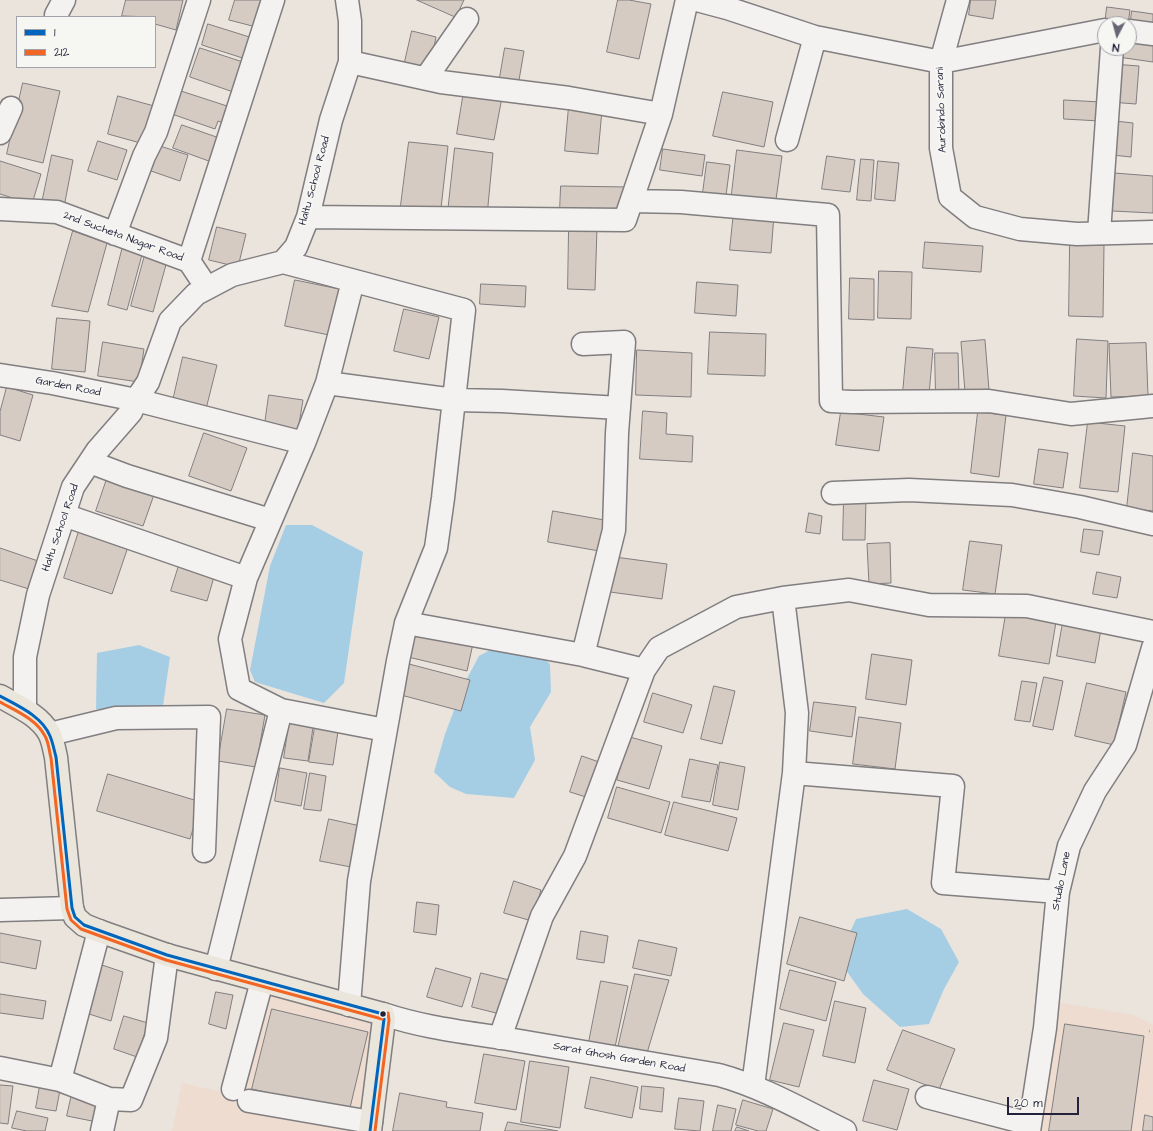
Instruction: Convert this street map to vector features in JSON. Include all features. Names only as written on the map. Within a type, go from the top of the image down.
[{"type":"main road","points":[[0,696],[25,710],[42,723],[50,734],[56,757],[72,908],[75,917],[84,924],[99,931],[167,955],[383,1014],[384,1019],[370,1127]]},
{"type":"street","points":[[115,234],[144,156],[156,132],[199,0]]},
{"type":"street","points":[[189,261],[273,0]]},
{"type":"street","name":"Haltu School Road","points":[[25,710],[25,657],[38,595],[73,487],[97,451],[131,412],[136,400],[148,382],[170,322],[196,294],[232,275],[283,262],[296,247],[308,217],[331,120],[350,62],[350,20],[347,0]]},
{"type":"street","points":[[308,217],[625,220],[661,114],[687,0]]},
{"type":"street","name":"Aurobindo Sarani","points":[[697,0],[727,8],[815,38],[941,62],[941,148],[950,197],[975,217],[1020,229],[1077,234],[1153,232]]},
{"type":"street","points":[[958,0],[941,62],[1097,32]]},
{"type":"street","points":[[426,78],[467,20]]},
{"type":"street","points":[[1137,32],[1153,34]]},
{"type":"street","points":[[787,140],[815,38]]},
{"type":"street","points":[[1099,233],[1111,56]]},
{"type":"street","points":[[350,62],[441,82],[569,98],[661,114]]},
{"type":"street","points":[[0,133],[11,108]]},
{"type":"street","points":[[632,201],[681,202],[828,215],[831,401],[989,401],[1071,414],[1153,406]]},
{"type":"street","name":"2nd Sucheta Nagar Road","points":[[0,209],[57,212],[189,261],[207,288]]},
{"type":"street","points":[[283,262],[464,310],[436,548],[406,623],[385,730],[359,881],[349,1005]]},
{"type":"street","points":[[353,281],[327,383],[304,443],[246,578],[230,639],[238,689],[281,710],[385,730]]},
{"type":"street","points":[[582,654],[614,530],[617,433],[624,342],[583,344]]},
{"type":"street","name":"Garden Road","points":[[0,375],[52,383],[136,400],[304,443]]},
{"type":"street","points":[[327,383],[454,400],[502,401],[619,408]]},
{"type":"street","points":[[90,462],[128,476],[270,520]]},
{"type":"street","points":[[833,493],[909,490],[1012,495],[1080,507],[1153,524]]},
{"type":"street","points":[[64,515],[246,578]]},
{"type":"street","points":[[500,1038],[542,916],[575,856],[644,670],[659,648],[736,607],[783,598],[850,590],[929,605],[1027,606],[1153,632]]},
{"type":"street","points":[[753,1086],[794,773],[797,713],[783,598]]},
{"type":"street","points":[[406,623],[582,654],[644,670]]},
{"type":"street","name":"Studio Lane","points":[[1029,1127],[1045,1028],[1058,892],[1069,846],[1095,791],[1125,745],[1153,648]]},
{"type":"street","points":[[216,969],[281,710]]},
{"type":"street","points":[[50,734],[116,718],[209,716],[204,851]]},
{"type":"street","points":[[794,773],[953,786],[943,883],[1058,892]]},
{"type":"street","points":[[0,910],[72,908]]},
{"type":"street","points":[[60,1080],[99,931]]},
{"type":"street","points":[[0,1068],[60,1080],[108,1098],[131,1100],[156,1038],[167,955]]},
{"type":"street","points":[[262,981],[241,1095],[370,1127]]},
{"type":"street","name":"Sarat Ghosh Garden Road","points":[[383,1014],[407,1022],[437,1028],[719,1075],[753,1086],[845,1131]]},
{"type":"street","points":[[927,1097],[1029,1127]]},
{"type":"street","points":[[102,1131],[108,1098]]},
{"type":"path","points":[[1149,1031],[1153,1032]]},
{"type":"shaded area","points":[[268,991],[375,1023],[361,1131],[172,1131],[182,1083],[236,1095]]},
{"type":"shaded area","points":[[1057,1002],[1134,1015],[1153,1025],[1153,1131],[1031,1131]]},
{"type":"water","points":[[286,525],[312,525],[363,552],[344,683],[324,703],[255,682],[250,670],[270,566]]},
{"type":"water","points":[[518,635],[550,664],[551,692],[530,727],[535,760],[514,798],[466,794],[450,787],[434,772],[445,734],[464,684],[479,656]]},
{"type":"water","points":[[139,645],[170,657],[163,706],[135,711],[96,709],[97,653]]},
{"type":"water","points":[[907,909],[941,929],[959,962],[944,989],[929,1024],[900,1027],[863,994],[838,959],[856,919]]},
{"type":"building","points":[[126,0],[183,0],[176,30],[156,24],[156,16],[122,16]]},
{"type":"building","points":[[235,0],[272,0],[264,29],[229,20]]},
{"type":"building","points":[[417,0],[464,0],[456,17]]},
{"type":"building","points":[[618,0],[629,0],[651,4],[639,59],[607,52]]},
{"type":"building","points":[[971,0],[996,0],[993,19],[969,15]]},
{"type":"building","points":[[1107,7],[1130,10],[1129,16],[1106,16]]},
{"type":"building","points":[[1132,11],[1153,14],[1153,31],[1137,28],[1137,16],[1131,16]]},
{"type":"building","points":[[208,24],[259,40],[252,61],[202,45]]},
{"type":"building","points":[[412,31],[436,37],[429,72],[404,66]]},
{"type":"building","points":[[1137,33],[1153,36],[1153,62],[1118,57],[1137,56]]},
{"type":"building","points":[[200,48],[252,65],[242,95],[190,77]]},
{"type":"building","points":[[505,48],[524,51],[518,86],[499,83]]},
{"type":"building","points":[[1113,64],[1139,66],[1136,104],[1110,102]]},
{"type":"building","points":[[23,83],[60,91],[43,163],[7,154]]},
{"type":"building","points":[[181,91],[230,107],[224,123],[218,121],[215,129],[166,112],[170,100],[177,103]]},
{"type":"building","points":[[464,91],[502,97],[494,140],[457,134]]},
{"type":"building","points":[[723,92],[773,102],[764,147],[713,136]]},
{"type":"building","points":[[118,96],[154,106],[144,144],[108,134]]},
{"type":"building","points":[[1064,100],[1101,102],[1100,121],[1064,119]]},
{"type":"building","points":[[569,106],[602,110],[598,154],[565,151]]},
{"type":"building","points":[[1115,121],[1133,123],[1131,157],[1112,155]]},
{"type":"building","points":[[182,125],[225,140],[217,164],[173,148]]},
{"type":"building","points":[[98,141],[127,150],[117,180],[88,171]]},
{"type":"building","points":[[409,142],[448,146],[440,217],[400,213]]},
{"type":"building","points":[[160,146],[188,155],[180,181],[151,171]]},
{"type":"building","points":[[455,148],[493,153],[487,216],[448,212]]},
{"type":"building","points":[[663,149],[705,155],[702,176],[660,170]]},
{"type":"building","points":[[737,150],[782,156],[775,207],[731,201]]},
{"type":"building","points":[[52,155],[73,160],[64,207],[42,203]]},
{"type":"building","points":[[827,156],[855,160],[850,192],[822,189]]},
{"type":"building","points":[[861,159],[874,160],[871,201],[857,200]]},
{"type":"building","points":[[0,161],[41,174],[32,204],[0,194]]},
{"type":"building","points":[[878,161],[899,163],[895,201],[875,199]]},
{"type":"building","points":[[707,162],[730,165],[725,203],[702,200]]},
{"type":"building","points":[[1114,173],[1153,176],[1153,213],[1112,211]]},
{"type":"building","points":[[561,186],[628,187],[627,212],[560,211]]},
{"type":"building","points":[[734,211],[774,215],[771,253],[730,250]]},
{"type":"building","points":[[217,227],[246,234],[238,267],[209,260]]},
{"type":"building","points":[[569,227],[597,228],[595,290],[568,289]]},
{"type":"building","points":[[73,231],[107,243],[88,312],[52,306]]},
{"type":"building","points":[[925,242],[983,246],[981,272],[923,268]]},
{"type":"building","points":[[1070,245],[1104,245],[1103,317],[1069,316]]},
{"type":"building","points":[[123,246],[143,251],[127,310],[108,305]]},
{"type":"building","points":[[145,255],[167,261],[153,312],[131,306]]},
{"type":"building","points":[[879,271],[912,272],[911,319],[878,318]]},
{"type":"building","points":[[850,278],[874,279],[874,320],[849,319]]},
{"type":"building","points":[[295,280],[339,289],[329,335],[285,326]]},
{"type":"building","points":[[697,282],[738,285],[736,316],[695,313]]},
{"type":"building","points":[[481,284],[526,286],[525,307],[480,304]]},
{"type":"building","points":[[404,309],[439,317],[429,359],[394,351]]},
{"type":"building","points":[[57,318],[90,321],[85,372],[52,369]]},
{"type":"building","points":[[710,332],[766,334],[765,376],[708,374]]},
{"type":"building","points":[[1077,339],[1108,341],[1106,398],[1074,396]]},
{"type":"building","points":[[985,340],[989,390],[965,392],[961,342]]},
{"type":"building","points":[[103,342],[144,349],[139,382],[98,376]]},
{"type":"building","points":[[1146,343],[1148,396],[1111,397],[1109,344]]},
{"type":"building","points":[[907,347],[933,349],[929,395],[903,393]]},
{"type":"building","points":[[637,350],[692,353],[691,397],[636,395]]},
{"type":"building","points":[[935,353],[958,353],[959,395],[936,396]]},
{"type":"building","points":[[183,357],[217,365],[205,413],[172,405]]},
{"type":"building","points":[[7,387],[33,395],[20,441],[0,435],[0,412]]},
{"type":"building","points":[[269,395],[303,400],[297,436],[264,431]]},
{"type":"building","points":[[643,411],[667,413],[666,434],[693,436],[692,462],[640,459]]},
{"type":"building","points":[[841,412],[884,417],[879,451],[836,445]]},
{"type":"building","points":[[978,412],[1006,415],[999,477],[971,473]]},
{"type":"building","points":[[1088,422],[1125,426],[1118,492],[1080,488]]},
{"type":"building","points":[[204,433],[247,448],[231,491],[189,476]]},
{"type":"building","points":[[1039,449],[1068,453],[1063,488],[1034,484]]},
{"type":"building","points":[[1133,453],[1153,456],[1153,511],[1127,508]]},
{"type":"building","points":[[109,473],[156,489],[143,526],[96,511]]},
{"type":"building","points":[[844,498],[866,498],[865,540],[843,540]]},
{"type":"building","points":[[553,511],[610,521],[605,552],[548,542]]},
{"type":"building","points":[[809,513],[822,516],[820,534],[806,532]]},
{"type":"building","points":[[80,528],[129,544],[112,594],[64,578]]},
{"type":"building","points":[[1084,529],[1103,531],[1099,555],[1081,552]]},
{"type":"building","points":[[970,541],[1002,545],[995,594],[963,590]]},
{"type":"building","points":[[890,543],[891,583],[869,584],[867,544]]},
{"type":"building","points":[[0,548],[38,561],[29,589],[0,580]]},
{"type":"building","points":[[615,557],[667,564],[662,599],[610,592]]},
{"type":"building","points":[[181,559],[216,570],[207,601],[171,591]]},
{"type":"building","points":[[1097,572],[1121,577],[1117,598],[1093,594]]},
{"type":"building","points":[[1007,608],[1057,616],[1049,664],[999,656]]},
{"type":"building","points":[[1064,617],[1102,624],[1095,663],[1057,656]]},
{"type":"building","points":[[416,626],[474,639],[467,671],[408,657]]},
{"type":"building","points":[[872,654],[912,660],[906,705],[866,699]]},
{"type":"building","points":[[409,664],[470,680],[461,711],[401,695]]},
{"type":"building","points":[[1044,677],[1063,681],[1053,730],[1033,726]]},
{"type":"building","points":[[1022,681],[1037,683],[1030,722],[1015,720]]},
{"type":"building","points":[[1087,683],[1126,692],[1114,745],[1075,736]]},
{"type":"building","points":[[714,686],[735,691],[722,744],[701,739]]},
{"type":"building","points":[[653,693],[692,705],[683,733],[644,722]]},
{"type":"building","points":[[814,702],[856,707],[852,737],[810,731]]},
{"type":"building","points":[[227,709],[265,715],[256,767],[218,761]]},
{"type":"building","points":[[859,717],[901,723],[895,769],[853,764]]},
{"type":"building","points":[[290,718],[314,721],[308,761],[284,758]]},
{"type":"building","points":[[315,727],[338,731],[333,765],[309,762]]},
{"type":"building","points":[[630,737],[662,746],[649,789],[617,780]]},
{"type":"building","points":[[582,756],[599,762],[586,797],[570,792]]},
{"type":"building","points":[[690,759],[718,765],[710,802],[682,797]]},
{"type":"building","points":[[720,762],[745,767],[738,810],[713,805]]},
{"type":"building","points":[[280,768],[307,773],[301,806],[275,801]]},
{"type":"building","points":[[310,773],[326,776],[321,811],[304,809]]},
{"type":"building","points":[[108,774],[201,802],[190,839],[97,811]]},
{"type":"building","points":[[617,787],[670,802],[661,833],[608,818]]},
{"type":"building","points":[[674,802],[737,818],[728,851],[665,835]]},
{"type":"building","points":[[329,819],[365,827],[356,868],[320,861]]},
{"type":"building","points":[[514,881],[541,890],[532,921],[504,913]]},
{"type":"building","points":[[417,902],[439,905],[436,935],[414,932]]},
{"type":"building","points":[[800,917],[857,933],[844,981],[787,964]]},
{"type":"building","points":[[581,931],[608,936],[604,963],[577,959]]},
{"type":"building","points":[[0,933],[41,941],[36,969],[0,962]]},
{"type":"building","points":[[639,940],[677,948],[671,976],[633,968]]},
{"type":"building","points":[[99,964],[123,972],[111,1021],[86,1013]]},
{"type":"building","points":[[436,968],[471,978],[462,1007],[427,997]]},
{"type":"building","points":[[790,970],[836,982],[826,1021],[780,1009]]},
{"type":"building","points":[[481,973],[509,980],[500,1014],[472,1007]]},
{"type":"building","points":[[635,974],[669,980],[647,1053],[618,1048]]},
{"type":"building","points":[[601,981],[628,986],[615,1047],[589,1042]]},
{"type":"building","points":[[216,992],[233,995],[226,1029],[209,1024]]},
{"type":"building","points":[[0,994],[46,1001],[43,1019],[0,1013]]},
{"type":"building","points":[[835,1001],[866,1008],[855,1063],[823,1056]]},
{"type":"building","points":[[272,1009],[368,1032],[349,1112],[252,1089]]},
{"type":"building","points":[[124,1016],[148,1023],[137,1057],[114,1049]]},
{"type":"building","points":[[784,1023],[814,1030],[799,1087],[770,1080]]},
{"type":"building","points":[[1065,1024],[1144,1036],[1131,1131],[1049,1131]]},
{"type":"building","points":[[903,1030],[955,1049],[939,1090],[887,1070]]},
{"type":"building","points":[[484,1054],[525,1061],[516,1110],[475,1103]]},
{"type":"building","points":[[530,1061],[569,1067],[560,1128],[521,1122]]},
{"type":"building","points":[[591,1077],[638,1087],[632,1118],[585,1108]]},
{"type":"building","points":[[874,1080],[909,1089],[897,1130],[863,1121]]},
{"type":"building","points":[[0,1085],[13,1086],[8,1124],[0,1123]]},
{"type":"building","points":[[40,1086],[60,1090],[56,1111],[36,1108]]},
{"type":"building","points":[[642,1086],[664,1088],[662,1112],[640,1109]]},
{"type":"building","points":[[400,1093],[447,1102],[446,1107],[483,1113],[480,1131],[393,1131]]},
{"type":"building","points":[[72,1094],[101,1105],[97,1122],[67,1116]]},
{"type":"building","points":[[679,1098],[704,1101],[700,1131],[675,1129]]},
{"type":"building","points":[[743,1100],[773,1109],[766,1131],[758,1131],[736,1125]]},
{"type":"building","points":[[718,1105],[736,1109],[731,1131],[713,1131]]},
{"type":"building","points":[[17,1111],[48,1118],[45,1131],[27,1131],[12,1128]]},
{"type":"building","points":[[1145,1115],[1153,1117],[1153,1131],[1143,1131]]},
{"type":"building","points":[[508,1122],[558,1131],[505,1131]]},
{"type":"building","points":[[737,1127],[749,1131],[735,1131]]},
{"type":"transit line","name":"1","points":[[0,696],[29,712],[35,717],[46,729],[51,739],[56,757],[72,908],[75,917],[84,925],[167,955],[383,1014]]},
{"type":"transit line","name":"212","points":[[0,702],[31,720],[41,730],[47,741],[51,758],[67,909],[71,920],[81,929],[166,960],[382,1019]]},
{"type":"transit line","name":"212","points":[[375,1131],[389,1020],[388,1013]]},
{"type":"transit line","name":"1","points":[[370,1131],[384,1019],[383,1014]]}]
